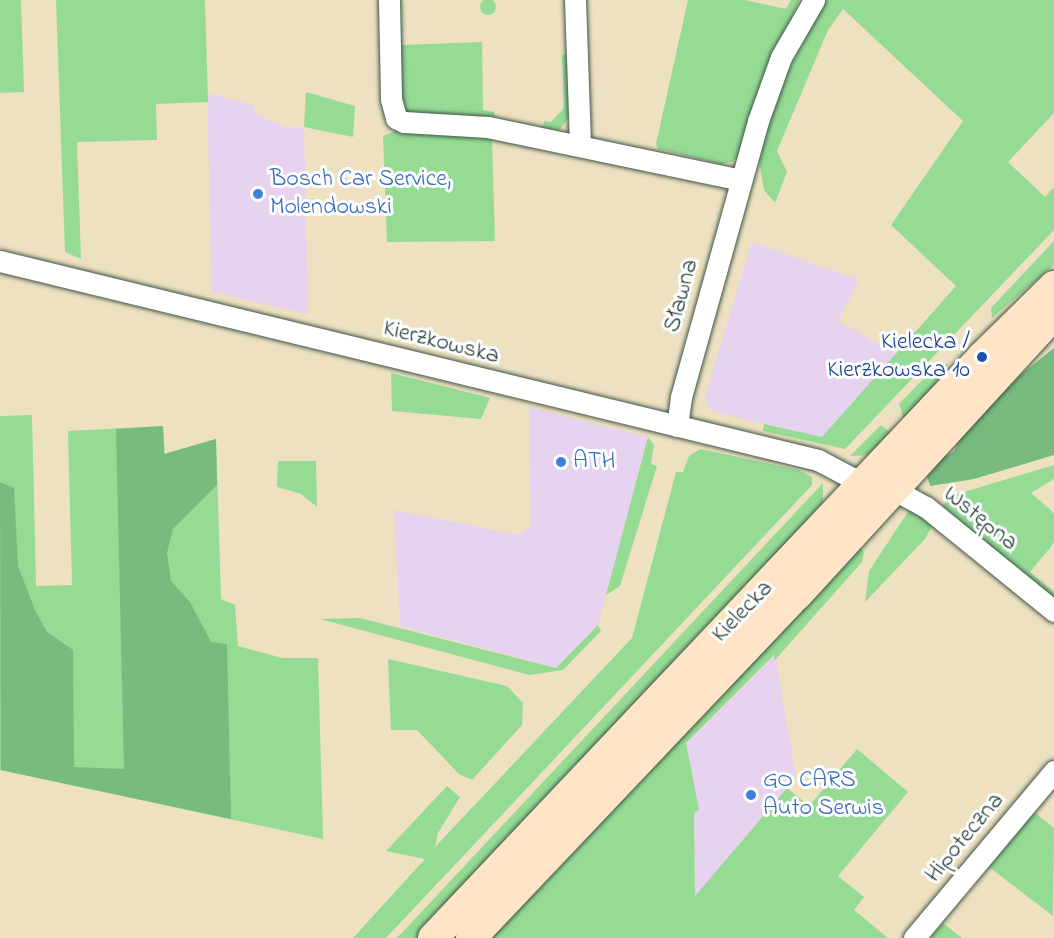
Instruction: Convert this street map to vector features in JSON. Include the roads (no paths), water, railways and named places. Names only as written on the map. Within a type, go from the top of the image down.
[{"type":"main road","name":"Kielecka","points":[[471,938],[880,486],[982,357],[1054,286]]},
{"type":"main road","name":"Kielecka","points":[[433,938],[880,486],[1054,315]]},
{"type":"street","points":[[389,0],[391,99],[396,118],[416,123],[480,126],[741,180]]},
{"type":"street","points":[[575,0],[580,145]]},
{"type":"street","name":"Sławna","points":[[677,426],[681,397],[741,180],[781,57],[814,0]]},
{"type":"street","name":"Kierzkowska","points":[[0,261],[818,460],[880,486]]},
{"type":"street","name":"Wstępna","points":[[880,486],[937,514],[1054,611]]},
{"type":"street","name":"Hipoteczna","points":[[914,938],[1054,771]]},
{"type":"place","name":"Bosch Car Service, Molendowski","points":[[258,194]]},
{"type":"place","name":"Kielecka / Kierzkowska 10","points":[[982,357]]},
{"type":"place","name":"ATH","points":[[561,462]]},
{"type":"place","name":"GO CARS Auto Serwis","points":[[751,795]]}]
